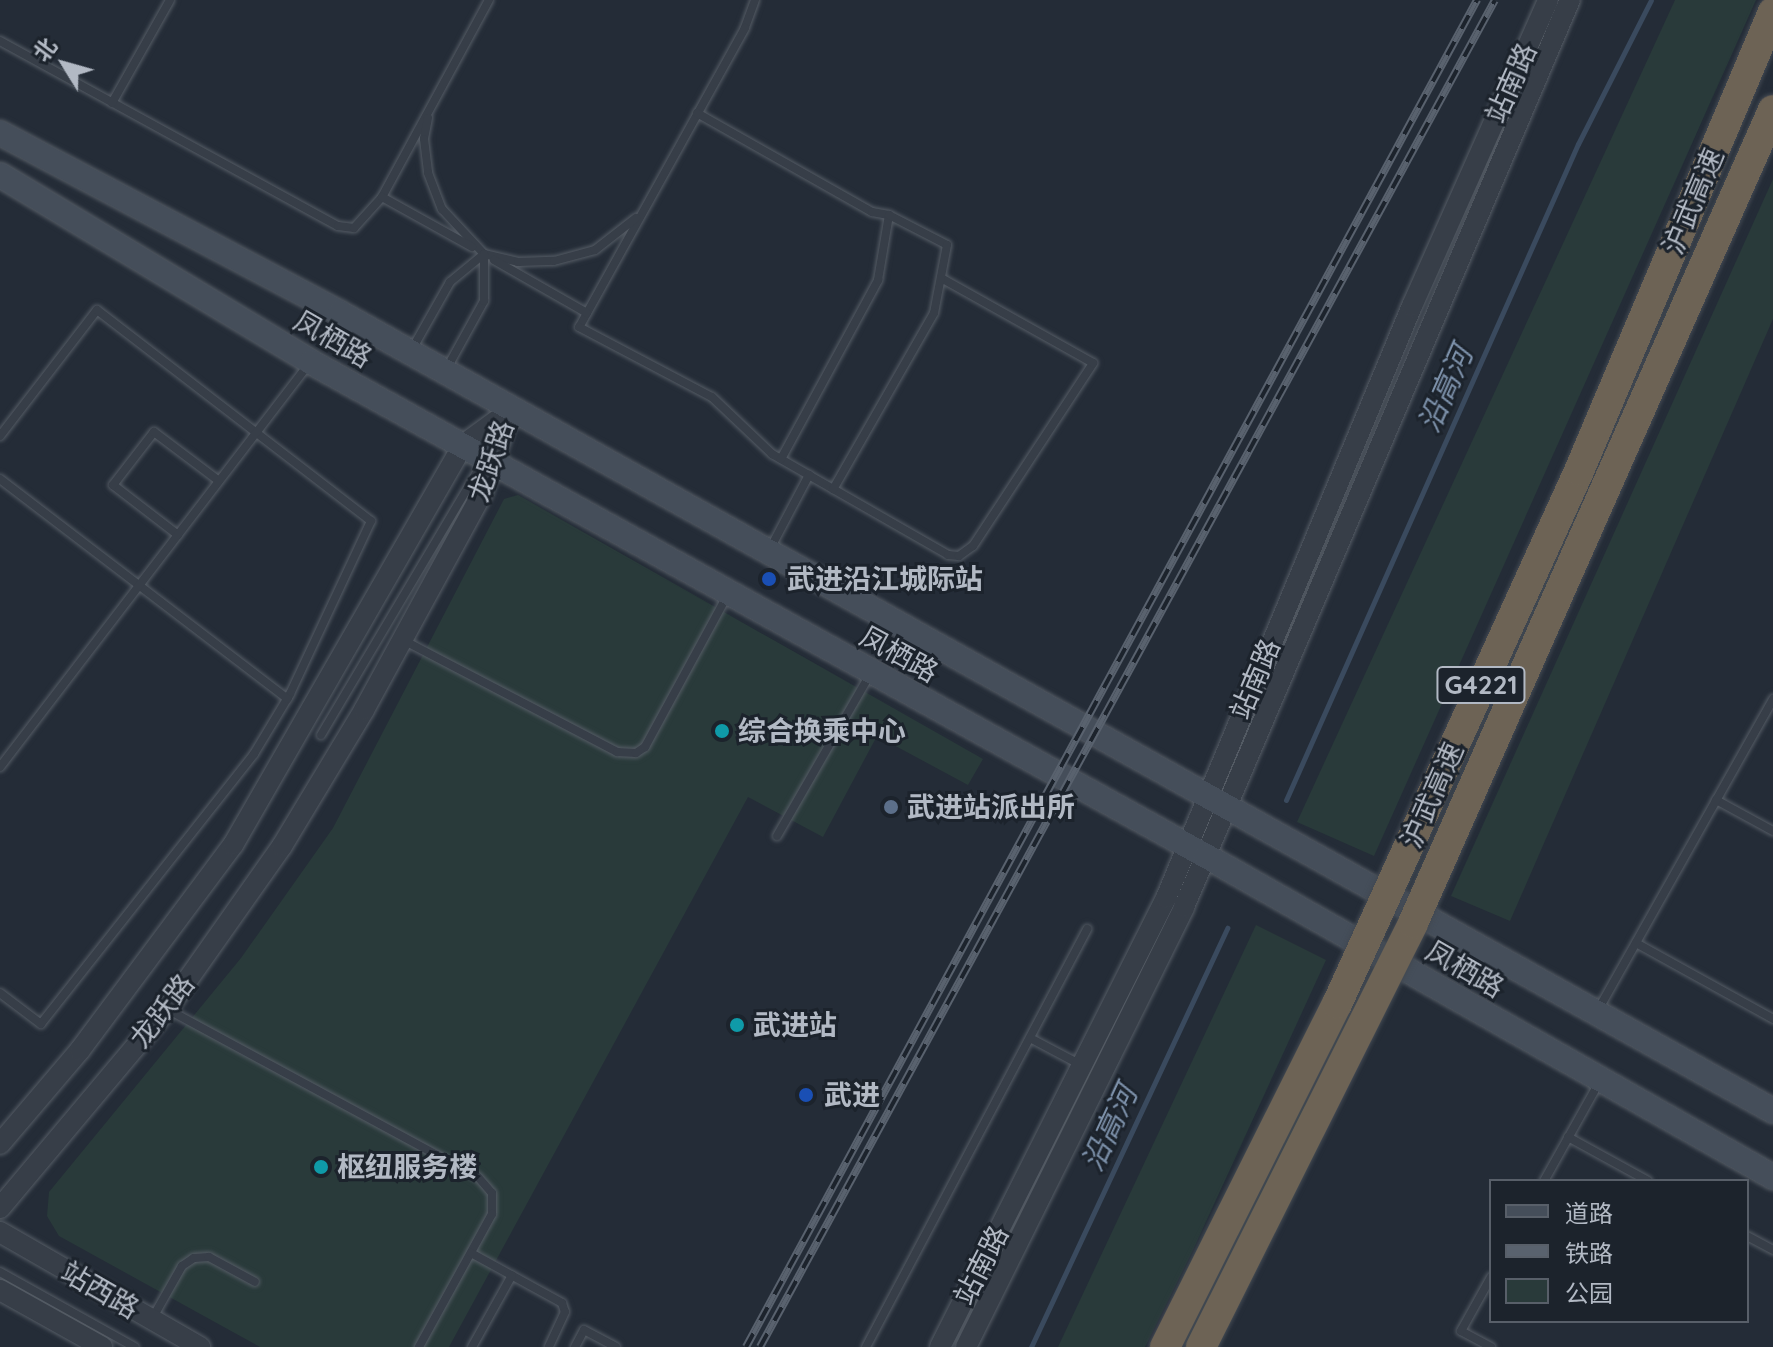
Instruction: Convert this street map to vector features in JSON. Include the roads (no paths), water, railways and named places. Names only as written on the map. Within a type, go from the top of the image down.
[{"type":"highway","name":"沪武高速","points":[[1165,1347],[1350,975],[1579,471],[1773,12]]},
{"type":"highway","name":"沪武高速","points":[[1201,1347],[1413,923],[1773,110]]},
{"type":"main road","name":"凤栖路","points":[[0,133],[445,372],[1773,1111]]},
{"type":"main road","name":"凤栖路","points":[[0,175],[311,362],[1197,852],[1773,1177]]},
{"type":"street","name":"站南路","points":[[966,1347],[1197,852],[1412,306],[1548,0]]},
{"type":"street","name":"站南路","points":[[1216,800],[1570,0]]},
{"type":"street","name":"龙跃路","points":[[0,1144],[89,1039],[233,845],[463,445],[511,410]]},
{"type":"street","name":"龙跃路","points":[[0,1208],[167,1009],[282,846],[402,640],[491,461],[511,410]]},
{"type":"street","name":"站南路","points":[[940,1347],[1082,1065],[1197,852]]},
{"type":"street","name":"站西路","points":[[0,1232],[200,1347]]},
{"type":"street","name":"站西路","points":[[0,1290],[102,1347]]},
{"type":"lane","points":[[112,103],[170,0]]},
{"type":"lane","points":[[0,41],[338,226],[354,228],[382,197],[489,0]]},
{"type":"lane","points":[[755,0],[697,113],[579,327],[712,397],[781,459],[948,555],[959,556],[973,546],[1093,363],[943,279]]},
{"type":"lane","points":[[431,105],[424,139],[428,173],[442,209],[484,254],[518,262],[554,261],[595,250],[621,234],[646,206]]},
{"type":"lane","points":[[697,113],[872,212],[889,215],[947,245],[943,279],[934,313],[833,489]]},
{"type":"lane","points":[[382,197],[587,313]]},
{"type":"lane","points":[[781,459],[878,280],[889,215]]},
{"type":"lane","points":[[410,353],[450,282],[484,254]]},
{"type":"lane","points":[[445,372],[484,301],[484,254]]},
{"type":"lane","points":[[0,436],[97,310],[371,521],[288,699],[254,754],[41,1024],[0,993]]},
{"type":"lane","points":[[0,767],[311,362]]},
{"type":"lane","points":[[178,535],[113,485],[154,432],[219,481]]},
{"type":"lane","points":[[321,735],[491,461]]},
{"type":"lane","points":[[769,552],[809,475]]},
{"type":"lane","points":[[0,479],[288,699]]},
{"type":"lane","points":[[402,640],[617,752],[636,753],[645,747],[728,592]]},
{"type":"lane","points":[[777,836],[871,673]]},
{"type":"lane","points":[[1596,1014],[1773,699]]},
{"type":"lane","points":[[1716,800],[1773,831]]},
{"type":"lane","points":[[866,1347],[1087,929]]},
{"type":"lane","points":[[1636,943],[1773,1019]]},
{"type":"lane","points":[[167,1009],[478,1177],[492,1193],[492,1214],[419,1347]]},
{"type":"lane","points":[[1030,1038],[1082,1065]]},
{"type":"lane","points":[[1545,1179],[1600,1080]]},
{"type":"lane","points":[[1568,1137],[1644,1179]]},
{"type":"lane","points":[[1749,1237],[1773,1250]]},
{"type":"lane","points":[[471,1253],[562,1303],[565,1312],[549,1347]]},
{"type":"lane","points":[[152,1319],[182,1266],[194,1258],[209,1257],[255,1282]]},
{"type":"lane","points":[[0,1272],[135,1347]]},
{"type":"lane","points":[[472,1347],[512,1275]]},
{"type":"lane","points":[[1489,1281],[1461,1331],[1491,1347]]},
{"type":"lane","points":[[575,1347],[584,1330],[616,1347]]},
{"type":"waterway","name":"沿高河","points":[[1286,800],[1578,144],[1651,0]]},
{"type":"waterway","name":"沿高河","points":[[1031,1347],[1227,928]]},
{"type":"railway","points":[[746,1347],[1477,0]]},
{"type":"railway","points":[[760,1347],[1495,0]]},
{"type":"place","name":"武进沿江城际站","points":[[769,579]]},
{"type":"place","name":"综合换乘中心","points":[[722,731]]},
{"type":"place","name":"武进站派出所","points":[[891,807]]},
{"type":"place","name":"武进站","points":[[737,1025]]},
{"type":"place","name":"武进","points":[[806,1095]]},
{"type":"place","name":"枢纽服务楼","points":[[321,1167]]}]
